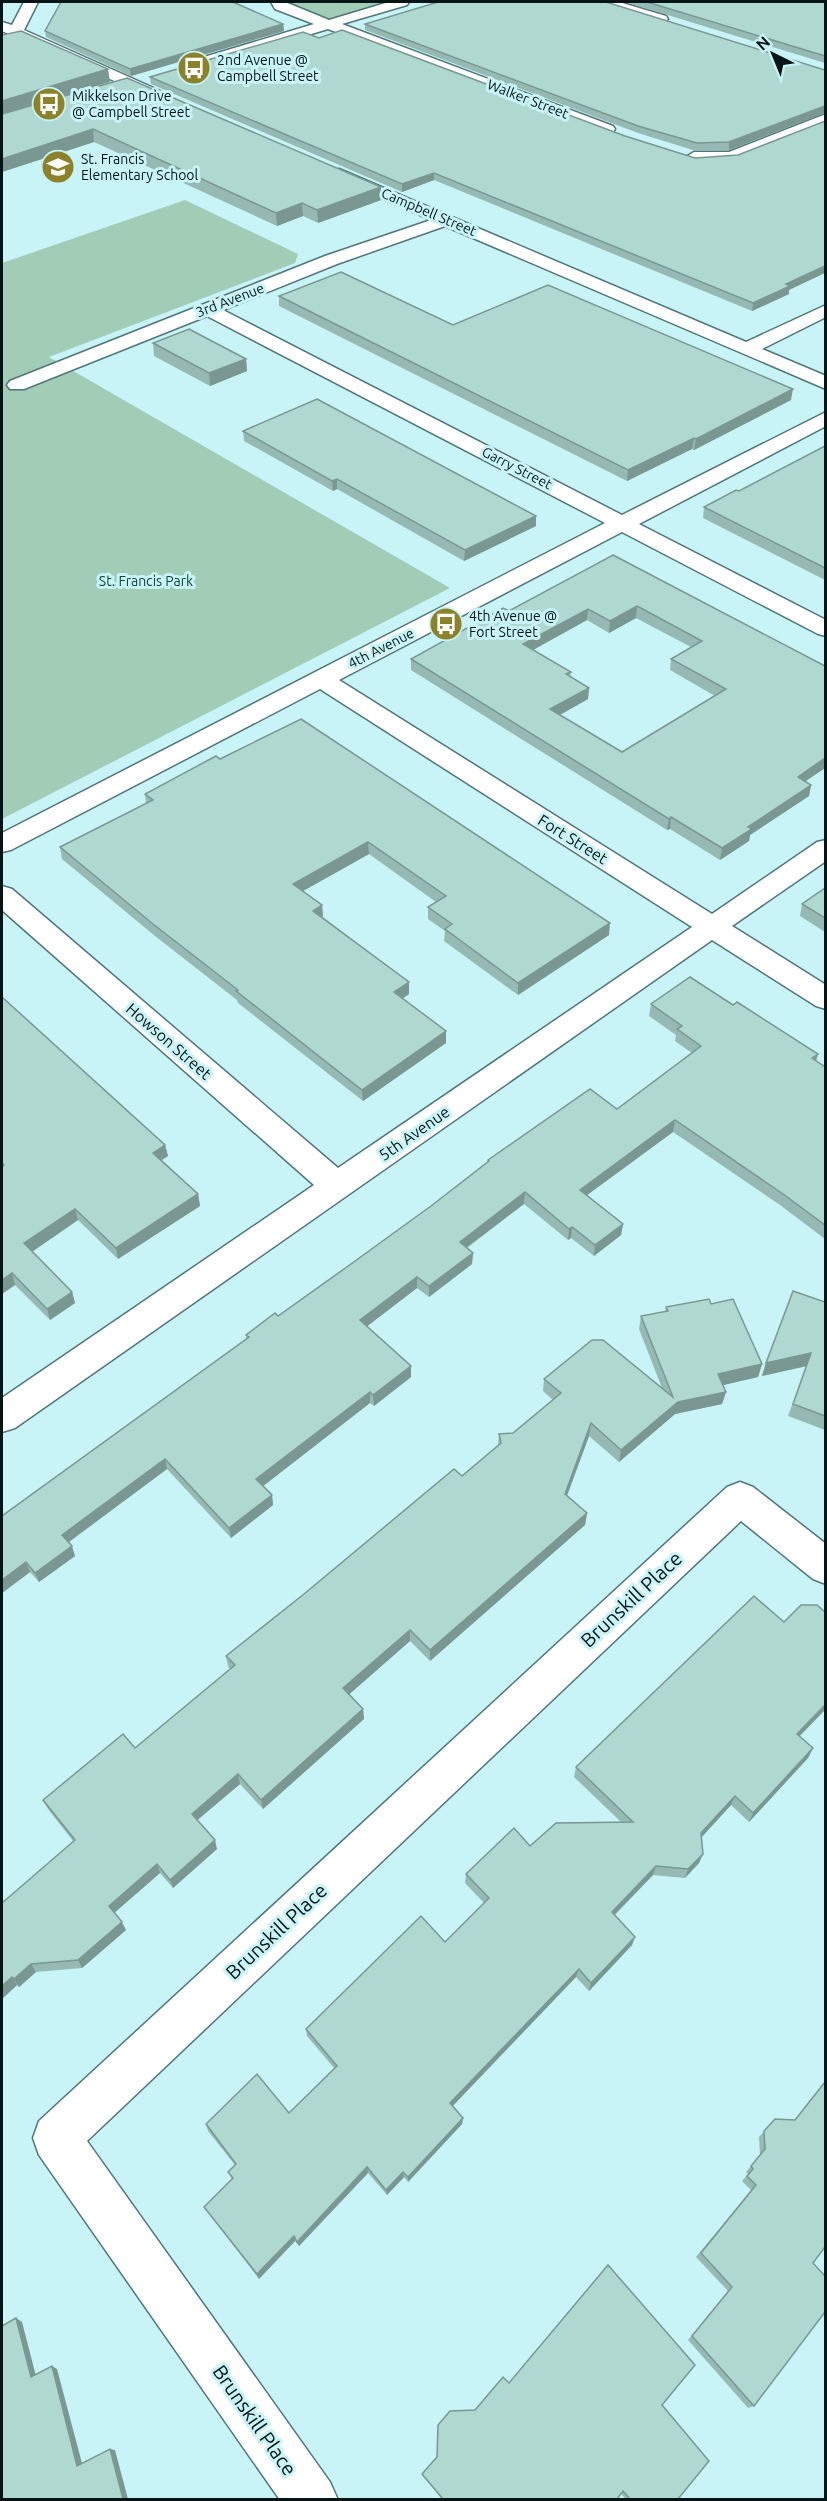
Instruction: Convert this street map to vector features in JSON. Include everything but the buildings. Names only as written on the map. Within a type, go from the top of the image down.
[{"type":"street","points":[[16,32],[30,2]]},
{"type":"street","name":"Walker Street","points":[[278,2],[280,6],[619,134]]},
{"type":"street","points":[[186,67],[402,2]]},
{"type":"street","points":[[606,2],[672,22]]},
{"type":"street","points":[[2,26],[173,102]]},
{"type":"street","points":[[108,90],[152,77]]},
{"type":"street","points":[[674,151],[695,158],[731,157],[825,119]]},
{"type":"street","name":"Campbell Street","points":[[324,167],[825,383]]},
{"type":"street","name":"3rd Avenue","points":[[17,385],[331,260],[446,220]]},
{"type":"street","name":"Garry Street","points":[[207,309],[825,629]]},
{"type":"street","points":[[746,349],[825,310]]},
{"type":"street","name":"4th Avenue","points":[[2,844],[825,418]]},
{"type":"street","name":"Fort Street","points":[[321,679],[825,999]]},
{"type":"street","name":"5th Avenue","points":[[2,1417],[825,848]]},
{"type":"street","name":"Howson Street","points":[[2,895],[337,1186]]},
{"type":"street","name":"Brunskill Place","points":[[312,2499],[56,2138],[740,1498],[825,1567]]},
{"type":"green space","points":[[278,2],[402,2],[328,24],[280,6]]},
{"type":"green space","name":"St. Francis Park","points":[[185,200],[298,254],[295,263],[49,357],[450,588],[2,819],[2,263]]},
{"type":"place","name":"2nd Avenue @ Campbell Street","points":[[194,68]]},
{"type":"place","name":"Mikkelson Drive @ Campbell Street","points":[[49,104]]},
{"type":"place","name":"St. Francis Elementary School","points":[[58,167]]},
{"type":"place","name":"4th Avenue @ Fort Street","points":[[446,624]]}]
